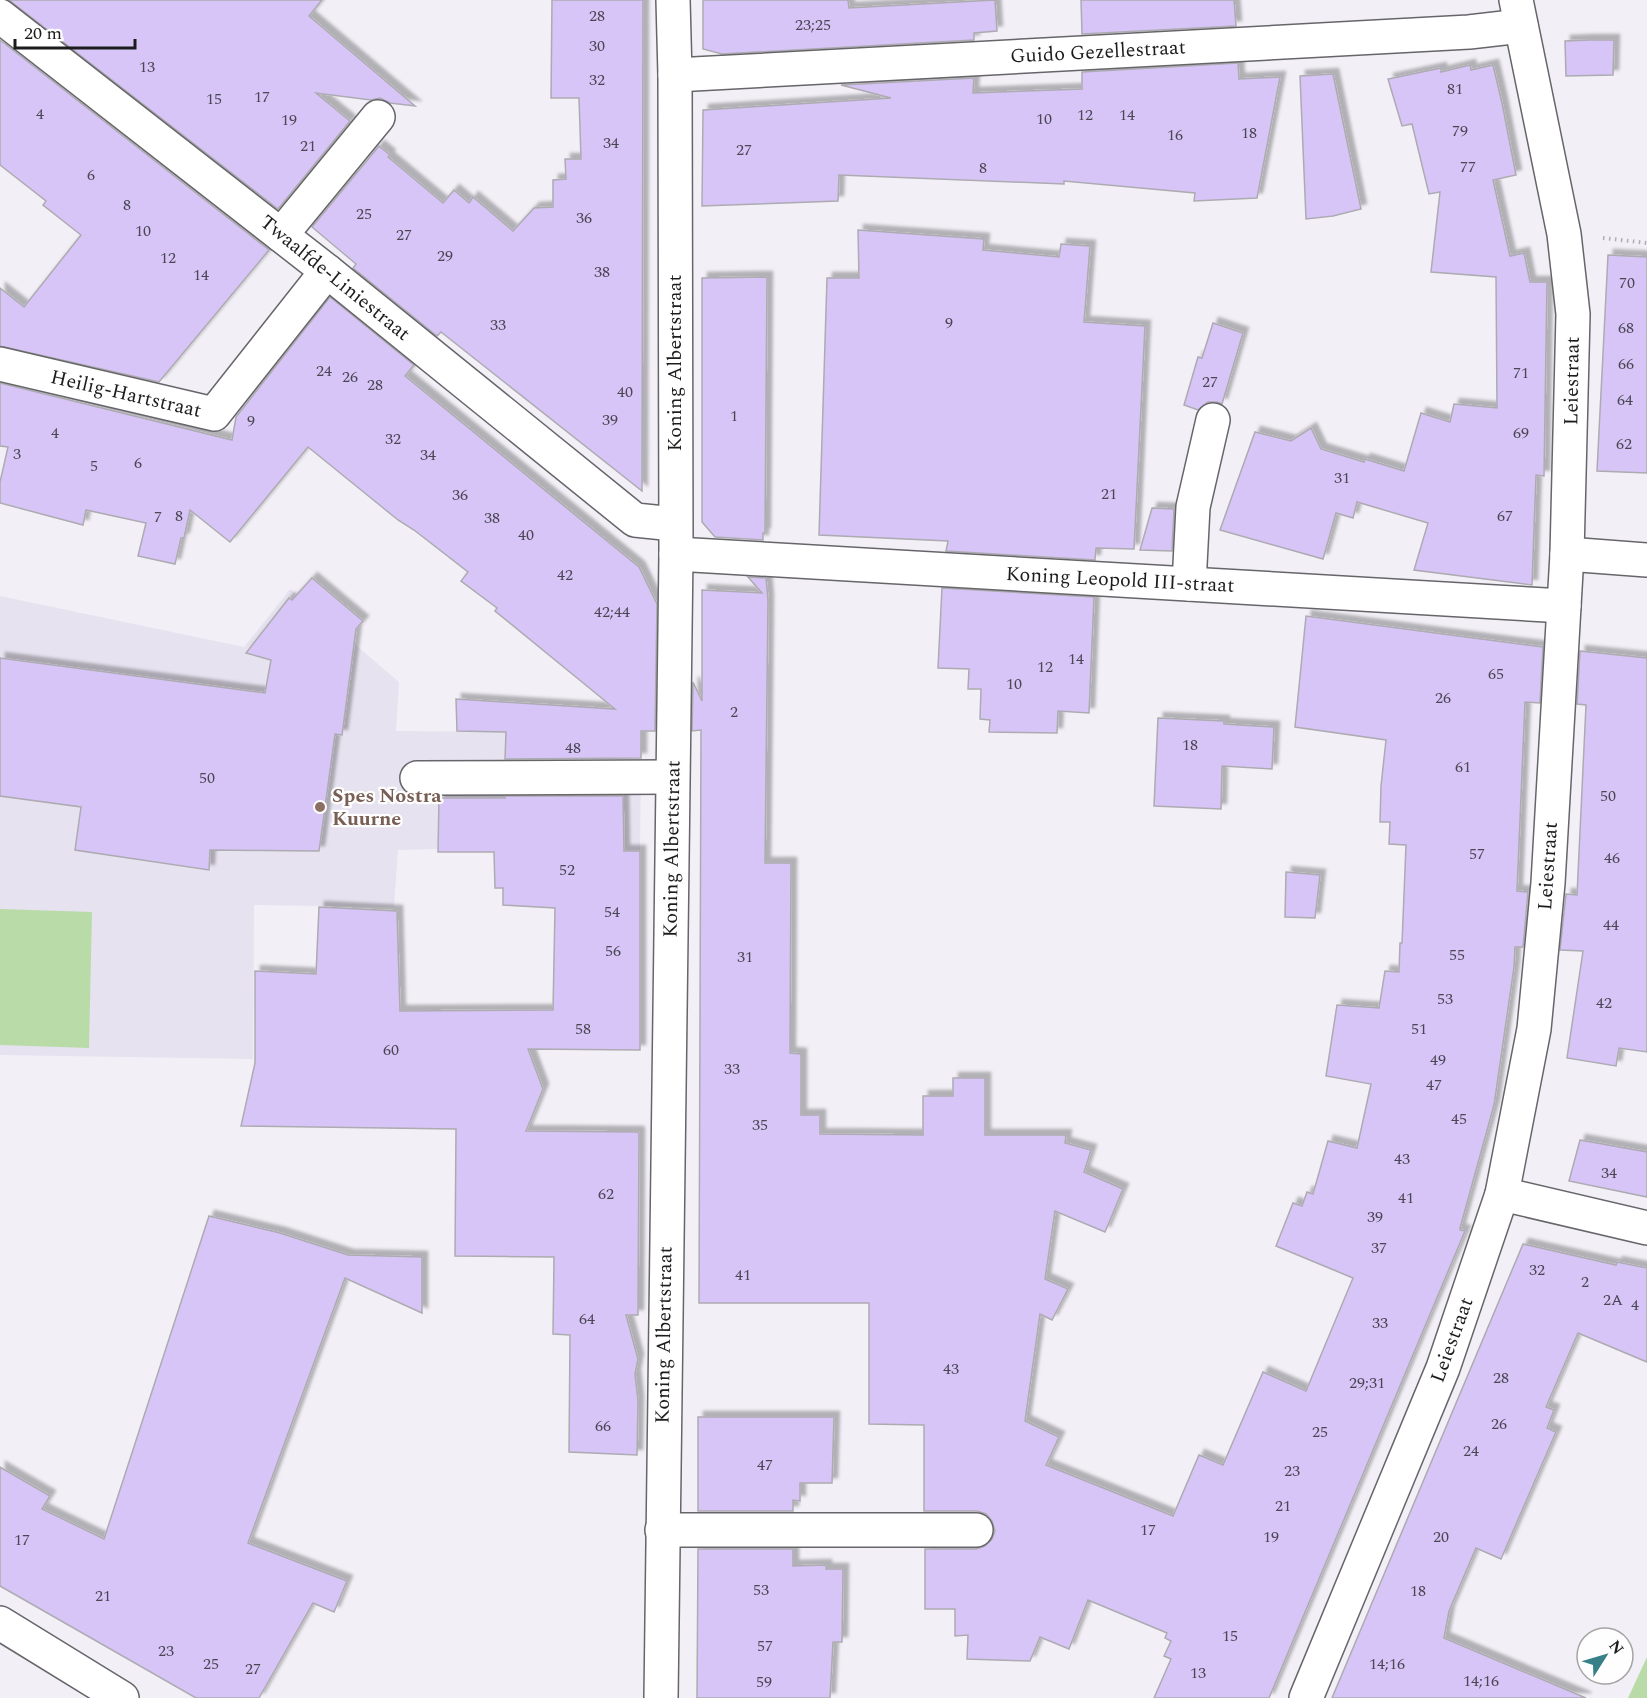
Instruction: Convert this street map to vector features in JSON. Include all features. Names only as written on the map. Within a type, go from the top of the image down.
[{"type":"street","name":"Koning Albertstraat","points":[[661,1698],[675,539],[673,0]]},
{"type":"street","name":"Guido Gezellestraat","points":[[675,75],[1457,32],[1518,13]]},
{"type":"street","name":"Leiestraat","points":[[1306,1698],[1443,1368],[1502,1194],[1534,1029],[1548,883],[1567,555],[1574,314],[1564,234],[1518,13]]},
{"type":"street","name":"Twaalfde-Liniestraat","points":[[0,16],[327,271],[635,520],[675,539]]},
{"type":"street","points":[[281,235],[378,117]]},
{"type":"street","name":"Heilig-Hartstraat","points":[[0,364],[214,414],[327,271]]},
{"type":"street","points":[[1189,584],[1193,507],[1213,420]]},
{"type":"street","name":"Koning Leopold III-straat","points":[[675,539],[1189,584],[1564,606]]},
{"type":"street","points":[[1567,555],[1647,560]]},
{"type":"street","points":[[417,778],[672,777]]},
{"type":"street","points":[[1502,1194],[1647,1228]]},
{"type":"street","points":[[662,1530],[976,1530]]},
{"type":"street","points":[[0,1623],[122,1698]]},
{"type":"path","points":[[1564,234],[1647,243]]},
{"type":"shaded area","name":"Spes Nostra Kuurne","points":[[290,589],[399,682],[396,731],[506,732],[505,764],[641,765],[640,851],[438,852],[438,849],[398,850],[394,907],[254,905],[253,1059],[0,1055],[0,596],[244,647]]},
{"type":"green space","points":[[0,909],[92,912],[89,1048],[0,1045]]},
{"type":"green space","points":[[1647,1657],[1647,1698],[1628,1698]]},
{"type":"building","points":[[9,0],[322,0],[309,16],[415,106],[390,103],[380,98],[371,100],[316,93],[350,121],[278,209]]},
{"type":"building","points":[[552,0],[643,0],[642,491],[441,332],[437,336],[353,268],[356,264],[312,227],[379,146],[390,155],[388,157],[443,203],[454,190],[469,203],[473,197],[513,231],[534,208],[553,207],[553,180],[566,179],[565,159],[581,159],[579,98],[551,98]]},
{"type":"building","points":[[703,0],[848,0],[849,8],[995,0],[997,31],[974,33],[974,40],[722,54],[703,49]]},
{"type":"building","points":[[1081,0],[1234,0],[1236,26],[1082,34]]},
{"type":"building","points":[[0,40],[269,250],[159,382],[0,346],[0,288],[24,307],[81,235],[43,205],[46,201],[0,165]]},
{"type":"building","points":[[1614,40],[1613,75],[1566,76],[1565,41]]},
{"type":"building","points":[[1238,63],[1239,79],[1280,77],[1257,198],[1194,201],[1195,193],[1064,181],[1064,184],[839,175],[838,201],[702,206],[703,110],[891,98],[841,85],[974,78],[973,93],[1082,89],[1082,72]]},
{"type":"building","points":[[1470,65],[1471,70],[1493,65],[1502,103],[1516,175],[1493,180],[1510,256],[1524,253],[1530,282],[1547,282],[1544,476],[1536,475],[1532,585],[1414,570],[1428,523],[1357,502],[1353,518],[1336,513],[1323,559],[1220,530],[1255,432],[1291,441],[1311,428],[1321,449],[1404,471],[1421,413],[1450,422],[1454,404],[1497,408],[1496,277],[1431,272],[1440,192],[1429,194],[1412,124],[1402,126],[1388,79],[1441,68],[1441,72]]},
{"type":"building","points":[[1333,74],[1361,209],[1333,216],[1306,219],[1300,76]]},
{"type":"building","points":[[858,230],[984,239],[983,250],[1059,257],[1061,244],[1090,246],[1084,322],[1145,326],[1134,549],[1096,548],[1095,560],[946,551],[948,541],[819,535],[827,278],[859,278]]},
{"type":"building","points":[[1608,255],[1647,257],[1647,473],[1597,471]]},
{"type":"building","points":[[767,277],[765,533],[763,533],[763,540],[715,537],[702,522],[702,278]]},
{"type":"building","points":[[330,297],[414,365],[405,376],[639,567],[657,604],[655,731],[641,731],[641,758],[505,759],[506,732],[457,731],[456,699],[615,709],[495,611],[497,608],[461,581],[468,572],[398,520],[308,447],[230,542],[190,510],[175,564],[138,556],[146,523],[86,510],[83,525],[0,503],[0,482],[8,447],[0,446],[0,383],[232,440],[236,417]]},
{"type":"building","points":[[1213,323],[1243,333],[1222,404],[1208,402],[1198,410],[1184,405],[1198,357],[1202,358]]},
{"type":"building","points":[[1152,508],[1174,509],[1172,551],[1140,550]]},
{"type":"building","points":[[748,577],[766,578],[768,600],[765,863],[791,863],[790,1053],[801,1054],[801,1115],[820,1115],[820,1134],[923,1135],[923,1096],[953,1096],[953,1078],[985,1078],[985,1135],[1066,1135],[1065,1143],[1091,1150],[1084,1172],[1123,1189],[1105,1232],[1055,1211],[1045,1279],[1068,1289],[1052,1320],[1040,1314],[1025,1421],[1059,1437],[1046,1465],[1173,1516],[1199,1455],[1223,1465],[1263,1372],[1306,1391],[1353,1278],[1276,1246],[1293,1203],[1302,1206],[1307,1192],[1313,1194],[1328,1141],[1357,1148],[1371,1084],[1326,1076],[1337,1005],[1379,1008],[1385,971],[1399,972],[1406,845],[1389,844],[1390,822],[1380,822],[1386,740],[1295,727],[1306,616],[1543,647],[1540,703],[1525,702],[1517,891],[1528,892],[1523,947],[1515,947],[1494,1105],[1460,1228],[1465,1231],[1269,1698],[1154,1698],[1171,1659],[1164,1656],[1171,1641],[1165,1638],[1167,1633],[1088,1600],[1069,1649],[1040,1637],[1030,1661],[967,1659],[968,1635],[955,1636],[955,1609],[925,1609],[925,1549],[976,1549],[985,1546],[992,1539],[995,1531],[992,1521],[986,1514],[977,1511],[924,1511],[924,1425],[869,1424],[869,1303],[699,1303],[701,730],[692,731],[693,682],[702,701],[702,590],[762,593]]},
{"type":"building","points":[[312,578],[363,621],[356,629],[342,735],[335,734],[319,851],[210,850],[209,870],[75,850],[81,807],[0,796],[0,658],[265,693],[271,660],[246,653],[289,598],[292,600]]},
{"type":"building","points":[[942,588],[1094,597],[1089,713],[1058,711],[1057,733],[989,732],[990,720],[980,719],[981,689],[968,689],[969,669],[938,668]]},
{"type":"building","points":[[1580,651],[1647,658],[1647,1052],[1619,1048],[1616,1066],[1567,1058],[1583,951],[1560,950],[1566,894],[1577,895],[1586,705],[1577,704]]},
{"type":"building","points":[[1158,718],[1224,721],[1224,724],[1274,727],[1272,769],[1222,766],[1221,809],[1154,806]]},
{"type":"building","points":[[505,796],[623,796],[624,851],[640,851],[640,1050],[528,1049],[543,1089],[526,1131],[638,1132],[639,1134],[638,1315],[626,1315],[638,1359],[635,1374],[638,1401],[637,1455],[569,1452],[570,1335],[553,1334],[554,1257],[455,1256],[456,1129],[241,1126],[255,1063],[255,971],[316,974],[319,907],[397,911],[400,1011],[553,1010],[555,908],[503,905],[503,888],[495,888],[494,852],[438,852],[439,798],[505,798]]},
{"type":"building","points":[[1286,872],[1320,875],[1315,918],[1285,917]]},
{"type":"building","points":[[1580,1140],[1647,1152],[1647,1197],[1569,1181]]},
{"type":"building","points":[[209,1216],[280,1233],[348,1255],[422,1257],[422,1313],[345,1278],[248,1543],[347,1581],[334,1612],[313,1603],[259,1698],[196,1698],[0,1586],[0,1467],[50,1496],[42,1509],[104,1539]]},
{"type":"building","points":[[1523,1244],[1616,1265],[1617,1262],[1647,1268],[1647,1362],[1578,1333],[1546,1407],[1554,1410],[1547,1428],[1556,1432],[1501,1559],[1476,1548],[1449,1611],[1444,1638],[1586,1698],[1332,1698]]},
{"type":"building","points":[[698,1417],[834,1417],[832,1483],[800,1483],[800,1501],[793,1500],[793,1511],[698,1511]]},
{"type":"building","points":[[698,1549],[793,1549],[793,1566],[826,1565],[826,1569],[843,1569],[842,1642],[833,1642],[830,1698],[697,1698]]},
{"type":"place","name":"Spes Nostra Kuurne","points":[[320,807]]}]
